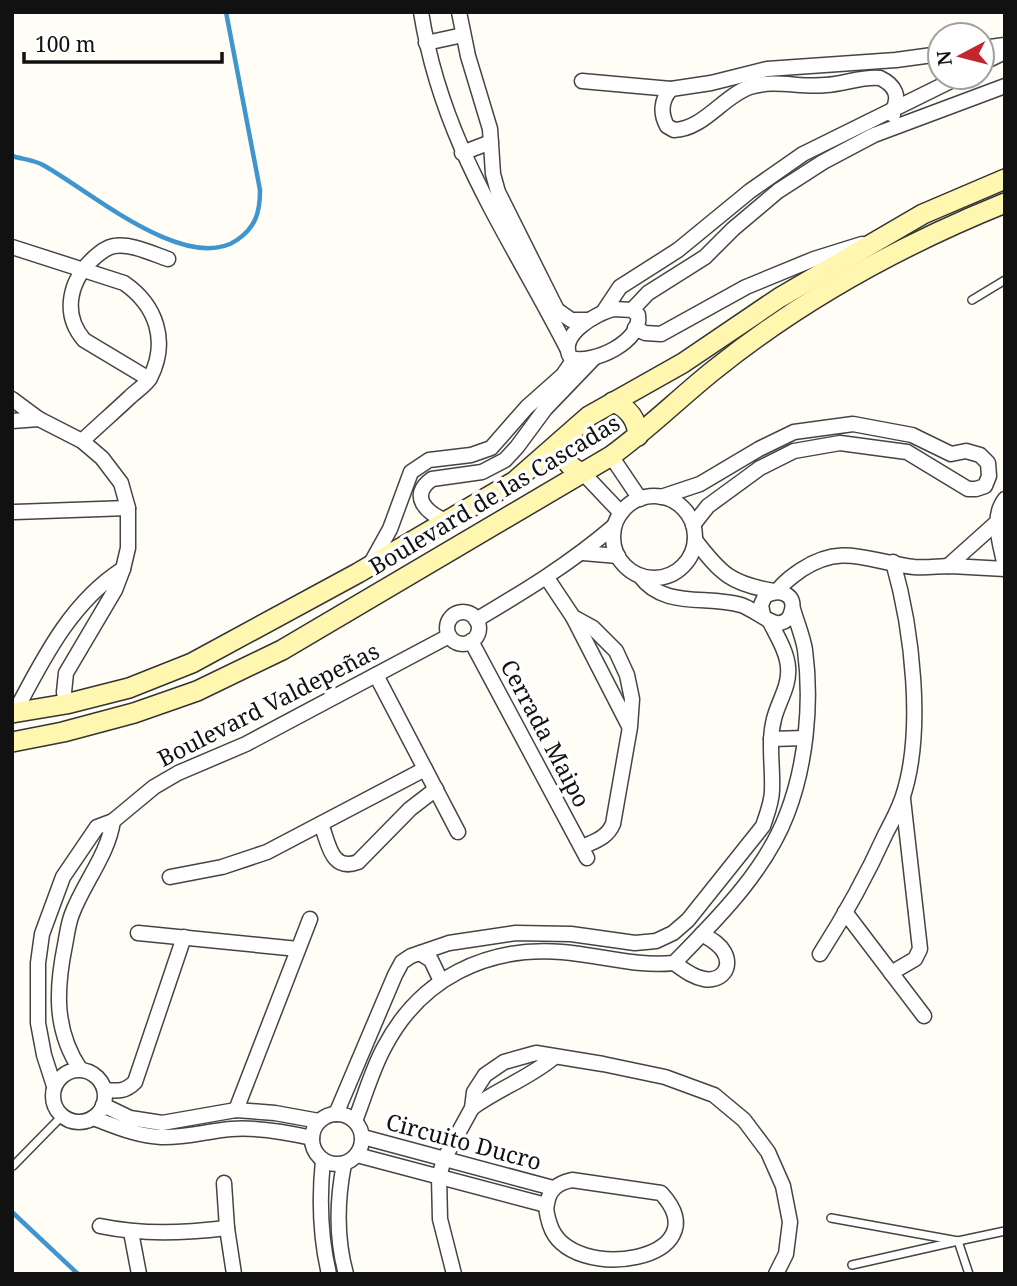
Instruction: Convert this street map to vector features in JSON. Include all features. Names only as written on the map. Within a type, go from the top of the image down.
[{"type":"main road","name":"Boulevard de las Cascadas","points":[[14,712],[66,704],[129,688],[192,663],[369,567],[515,481],[589,416],[683,363],[779,298],[923,214],[1005,179]]},
{"type":"main road","name":"Boulevard de las Cascadas","points":[[12,741],[63,732],[134,713],[209,685],[282,650],[611,456],[714,370],[788,317],[861,271],[946,227],[1005,203]]},
{"type":"main road","points":[[613,402],[633,417],[638,436]]},
{"type":"main road","points":[[562,439],[562,452],[568,463],[583,473]]},
{"type":"street","points":[[459,12],[463,35],[486,112],[495,183],[534,277],[571,354]]},
{"type":"street","points":[[426,13],[426,43],[445,108],[462,153],[484,198],[561,314],[576,321],[588,320]]},
{"type":"street","points":[[426,43],[463,35]]},
{"type":"street","points":[[582,81],[671,89],[720,81],[767,69],[926,56]]},
{"type":"street","points":[[671,89],[664,99],[662,110],[667,126],[674,130],[692,125],[739,92],[760,85],[827,85],[875,78],[885,81],[895,91],[896,102],[892,111],[897,126]]},
{"type":"street","points":[[720,81],[727,101]]},
{"type":"street","points":[[604,311],[632,310],[648,293],[697,263],[733,229],[798,177],[848,148],[897,126],[1005,86]]},
{"type":"street","points":[[369,567],[390,529],[411,472],[429,460],[471,455],[491,448],[527,407],[563,375],[575,333],[588,320],[604,311],[620,287],[678,250],[750,191],[803,154],[931,91]]},
{"type":"street","points":[[462,153],[491,142]]},
{"type":"street","points":[[704,229],[713,250]]},
{"type":"street","points":[[635,328],[645,333],[661,334],[711,304],[782,271],[880,239]]},
{"type":"street","points":[[149,379],[84,340],[71,317],[71,303],[82,268],[103,250],[114,246],[130,247],[168,259]]},
{"type":"street","points":[[12,247],[124,283],[137,292],[153,314],[158,328],[158,350],[149,379],[82,441]]},
{"type":"street","points":[[446,521],[431,514],[424,506],[421,495],[428,482],[432,479],[482,472],[505,460],[534,421],[594,358],[620,345],[635,328],[639,318],[632,310]]},
{"type":"street","points":[[571,354],[594,358]]},
{"type":"street","points":[[12,399],[39,419],[82,441],[112,469],[121,483],[128,508],[128,548],[123,569],[115,590],[66,673],[66,704]]},
{"type":"street","points":[[12,421],[39,419]]},
{"type":"street","points":[[476,620],[583,553],[632,502],[700,484],[794,432],[853,424],[912,435],[951,454],[974,452],[980,454],[988,463],[989,476],[985,486],[968,489],[907,452],[839,443],[794,452],[760,468],[708,506],[694,533],[691,555],[682,567],[662,577],[640,576]]},
{"type":"street","points":[[611,456],[640,499]]},
{"type":"street","points":[[583,473],[618,519]]},
{"type":"street","points":[[661,496],[675,502],[686,512],[694,533],[720,571],[735,582],[784,593],[792,604],[805,649],[808,700],[805,738],[787,814],[774,840],[723,912],[674,963]]},
{"type":"street","points":[[336,1114],[402,962],[449,943],[516,933],[571,934],[635,943],[656,941],[673,933],[695,912],[762,826],[772,792],[771,740],[774,719],[787,683],[788,667],[784,651],[761,605],[765,596],[776,591],[784,581],[807,566],[825,557],[844,554],[928,568],[1005,568],[996,523],[998,510],[1004,500]]},
{"type":"street","points":[[15,512],[128,508]]},
{"type":"street","points":[[618,519],[613,541],[618,556],[627,568],[657,592],[679,598],[725,601],[744,606],[780,623],[789,618],[807,566]]},
{"type":"street","points":[[947,566],[996,523]]},
{"type":"street","points":[[583,553],[618,556]]},
{"type":"street","points":[[820,954],[869,871],[903,799],[911,759],[913,667],[901,591],[893,562]]},
{"type":"street","points":[[14,712],[53,640],[102,582],[123,569]]},
{"type":"street","name":"Cerrada Maipo","points":[[547,578],[573,617],[630,727]]},
{"type":"street","points":[[458,612],[465,612],[476,620],[479,628],[477,636],[471,641],[463,644],[455,642],[449,636],[448,622],[458,612]]},
{"type":"street","name":"Cerrada Maipo","points":[[471,641],[584,852],[609,832],[612,824],[630,727],[632,699],[627,675],[616,651],[593,628],[573,617]]},
{"type":"street","name":"Boulevard Valdepeñas","points":[[54,1086],[38,1023],[36,992],[42,934],[63,877],[97,827],[113,821],[154,787],[178,773],[246,744],[449,636]]},
{"type":"street","points":[[376,675],[458,832]]},
{"type":"street","points":[[771,740],[805,738]]},
{"type":"street","points":[[170,877],[222,867],[267,852],[425,769]]},
{"type":"street","points":[[321,824],[335,859],[341,864],[349,865],[358,862],[410,809],[436,789]]},
{"type":"street","points":[[891,973],[915,959],[920,949],[903,799]]},
{"type":"street","points":[[80,1069],[65,1044],[58,1016],[57,996],[61,965],[72,914],[110,838],[113,821]]},
{"type":"street","points":[[51,906],[72,914]]},
{"type":"street","points":[[845,912],[925,1016]]},
{"type":"street","points":[[236,1110],[310,919]]},
{"type":"street","points":[[831,937],[858,931]]},
{"type":"street","points":[[138,933],[298,949]]},
{"type":"street","points":[[355,1121],[385,1046],[415,1003],[441,981],[490,959],[532,950],[567,952],[656,965],[674,963],[694,976],[713,980],[722,977],[726,971],[725,954],[720,946],[702,934]]},
{"type":"street","points":[[105,1090],[128,1089],[135,1082],[184,937]]},
{"type":"street","points":[[615,960],[617,940]]},
{"type":"street","points":[[420,953],[431,960],[441,981]]},
{"type":"street","points":[[454,1274],[440,1219],[439,1177],[444,1159],[472,1108],[474,1092],[485,1075],[504,1062],[536,1054],[665,1077],[714,1095],[744,1120],[768,1152],[783,1186],[790,1222],[786,1254],[776,1274]]},
{"type":"street","points":[[472,1108],[491,1093],[541,1068],[553,1058]]},
{"type":"street","points":[[93,1118],[103,1105],[105,1090],[96,1075],[80,1069],[64,1073],[54,1086],[54,1106],[62,1116],[77,1122],[93,1118],[137,1134],[158,1137],[233,1129],[290,1133],[312,1138]]},
{"type":"street","points":[[103,1105],[130,1118],[162,1124],[236,1110],[275,1113],[319,1121]]},
{"type":"street","points":[[330,1114],[344,1114],[355,1121],[363,1137],[357,1155],[344,1164],[331,1164],[319,1158],[312,1146],[312,1133],[319,1121],[330,1114]]},
{"type":"street","name":"Circuito Ducro","points":[[363,1137],[553,1188]]},
{"type":"street","name":"Circuito Ducro","points":[[357,1155],[546,1205]]},
{"type":"street","points":[[323,1160],[320,1195],[324,1254],[330,1274]]},
{"type":"street","points":[[344,1164],[339,1229],[346,1274]]},
{"type":"street","name":"Circuito Ducro","points":[[562,1182],[661,1193],[670,1202],[675,1215],[675,1233],[668,1245],[657,1254],[641,1260],[596,1262],[579,1258],[557,1241],[551,1231],[546,1205],[553,1188],[562,1182]]},
{"type":"street","points":[[224,1183],[234,1274]]},
{"type":"street","points":[[100,1226],[131,1232],[189,1233],[227,1228]]},
{"type":"street","points":[[131,1232],[139,1274]]},
{"type":"lane","points":[[972,300],[1005,280]]},
{"type":"lane","points":[[13,1166],[62,1116]]},
{"type":"lane","points":[[831,1218],[958,1241]]},
{"type":"lane","points":[[852,1265],[1005,1231]]},
{"type":"lane","points":[[958,1241],[969,1274]]},
{"type":"waterway","points":[[12,156],[43,165],[110,209],[165,238],[191,246],[216,248],[237,240],[249,230],[256,218],[260,190],[226,12]]},
{"type":"waterway","points":[[12,1212],[78,1274]]}]
